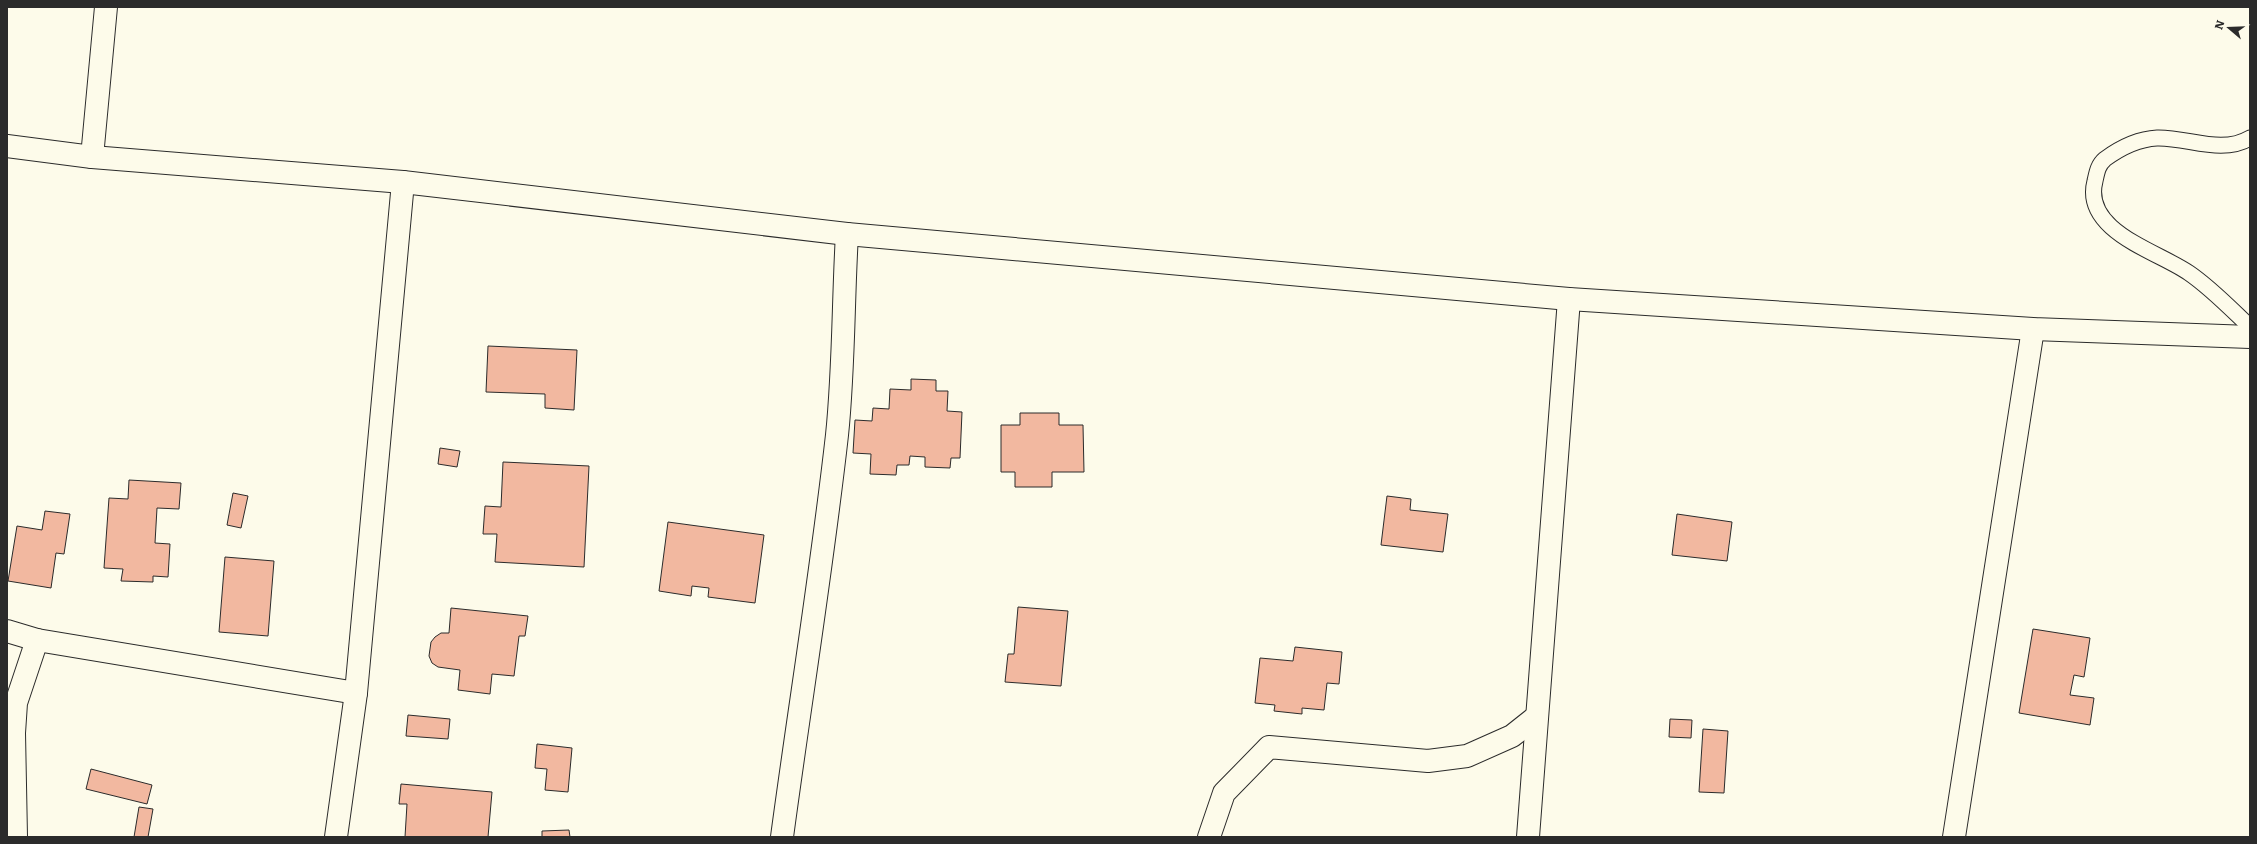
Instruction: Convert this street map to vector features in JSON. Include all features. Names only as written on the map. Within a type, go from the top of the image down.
[{"type":"street","points":[[92,157],[106,7]]},
{"type":"street","points":[[7,146],[92,157],[403,182],[847,234],[1569,299],[2033,329],[2250,337]]},
{"type":"street","points":[[336,837],[356,693],[403,182]]},
{"type":"street","points":[[782,837],[837,434],[843,343],[843,296],[847,234]]},
{"type":"street","points":[[1528,837],[1569,299]]},
{"type":"street","points":[[1954,837],[2033,329]]},
{"type":"street","points":[[7,631],[37,640],[356,693]]},
{"type":"street","points":[[16,837],[14,733],[16,703],[37,640]]},
{"type":"street","points":[[1210,837],[1224,793],[1269,747],[1428,761],[1467,756],[1512,736],[1536,717]]},
{"type":"lane","points":[[2250,138],[2223,146],[2157,138],[2133,142],[2118,149],[2100,163],[2093,187],[2096,211],[2111,228],[2189,273],[2250,327]]},
{"type":"building","points":[[488,346],[577,350],[574,410],[545,408],[545,394],[486,392]]},
{"type":"building","points":[[911,379],[936,380],[936,391],[948,391],[947,411],[962,412],[960,458],[951,458],[950,468],[925,467],[925,457],[910,456],[909,465],[897,465],[896,475],[870,474],[871,454],[853,453],[855,420],[872,421],[873,408],[889,409],[890,389],[911,390]]},
{"type":"building","points":[[1020,413],[1059,413],[1059,425],[1083,425],[1084,472],[1052,472],[1052,487],[1015,487],[1015,472],[1001,472],[1001,425],[1020,425]]},
{"type":"building","points":[[440,448],[460,451],[457,467],[438,464]]},
{"type":"building","points":[[503,462],[589,466],[584,567],[495,562],[497,534],[483,534],[485,506],[501,507]]},
{"type":"building","points":[[129,480],[181,483],[179,509],[157,508],[155,543],[170,544],[168,577],[153,576],[153,582],[121,581],[123,569],[104,568],[109,498],[128,499]]},
{"type":"building","points":[[233,493],[248,496],[241,528],[227,525]]},
{"type":"building","points":[[1387,496],[1411,499],[1410,510],[1448,514],[1443,552],[1381,545]]},
{"type":"building","points":[[45,511],[70,514],[64,554],[56,553],[51,588],[8,581],[17,526],[42,530]]},
{"type":"building","points":[[1677,514],[1732,522],[1727,561],[1672,555]]},
{"type":"building","points":[[668,522],[764,535],[755,603],[708,597],[709,588],[692,586],[691,596],[659,591]]},
{"type":"building","points":[[225,557],[274,561],[268,636],[219,632]]},
{"type":"building","points":[[1018,607],[1068,611],[1061,686],[1005,682],[1008,654],[1014,654]]},
{"type":"building","points":[[451,608],[528,616],[525,636],[519,636],[514,676],[492,674],[490,694],[458,690],[460,670],[438,667],[432,663],[429,656],[431,642],[441,633],[449,633]]},
{"type":"building","points":[[2033,629],[2090,638],[2084,677],[2074,675],[2070,695],[2094,698],[2090,725],[2019,713]]},
{"type":"building","points":[[1295,647],[1342,652],[1339,684],[1327,683],[1324,710],[1302,708],[1302,714],[1274,711],[1275,705],[1255,703],[1260,658],[1293,661]]},
{"type":"building","points":[[408,715],[450,719],[448,739],[406,736]]},
{"type":"building","points":[[1670,719],[1692,720],[1691,738],[1669,737]]},
{"type":"building","points":[[1703,729],[1728,731],[1724,793],[1699,792]]},
{"type":"building","points":[[537,744],[572,748],[568,792],[545,790],[547,769],[535,768]]},
{"type":"building","points":[[91,769],[152,785],[147,804],[86,789]]},
{"type":"building","points":[[401,784],[492,792],[488,837],[405,837],[407,804],[399,804]]},
{"type":"building","points":[[139,807],[153,809],[148,837],[134,837]]},
{"type":"building","points":[[569,830],[570,837],[542,837],[542,831]]}]
